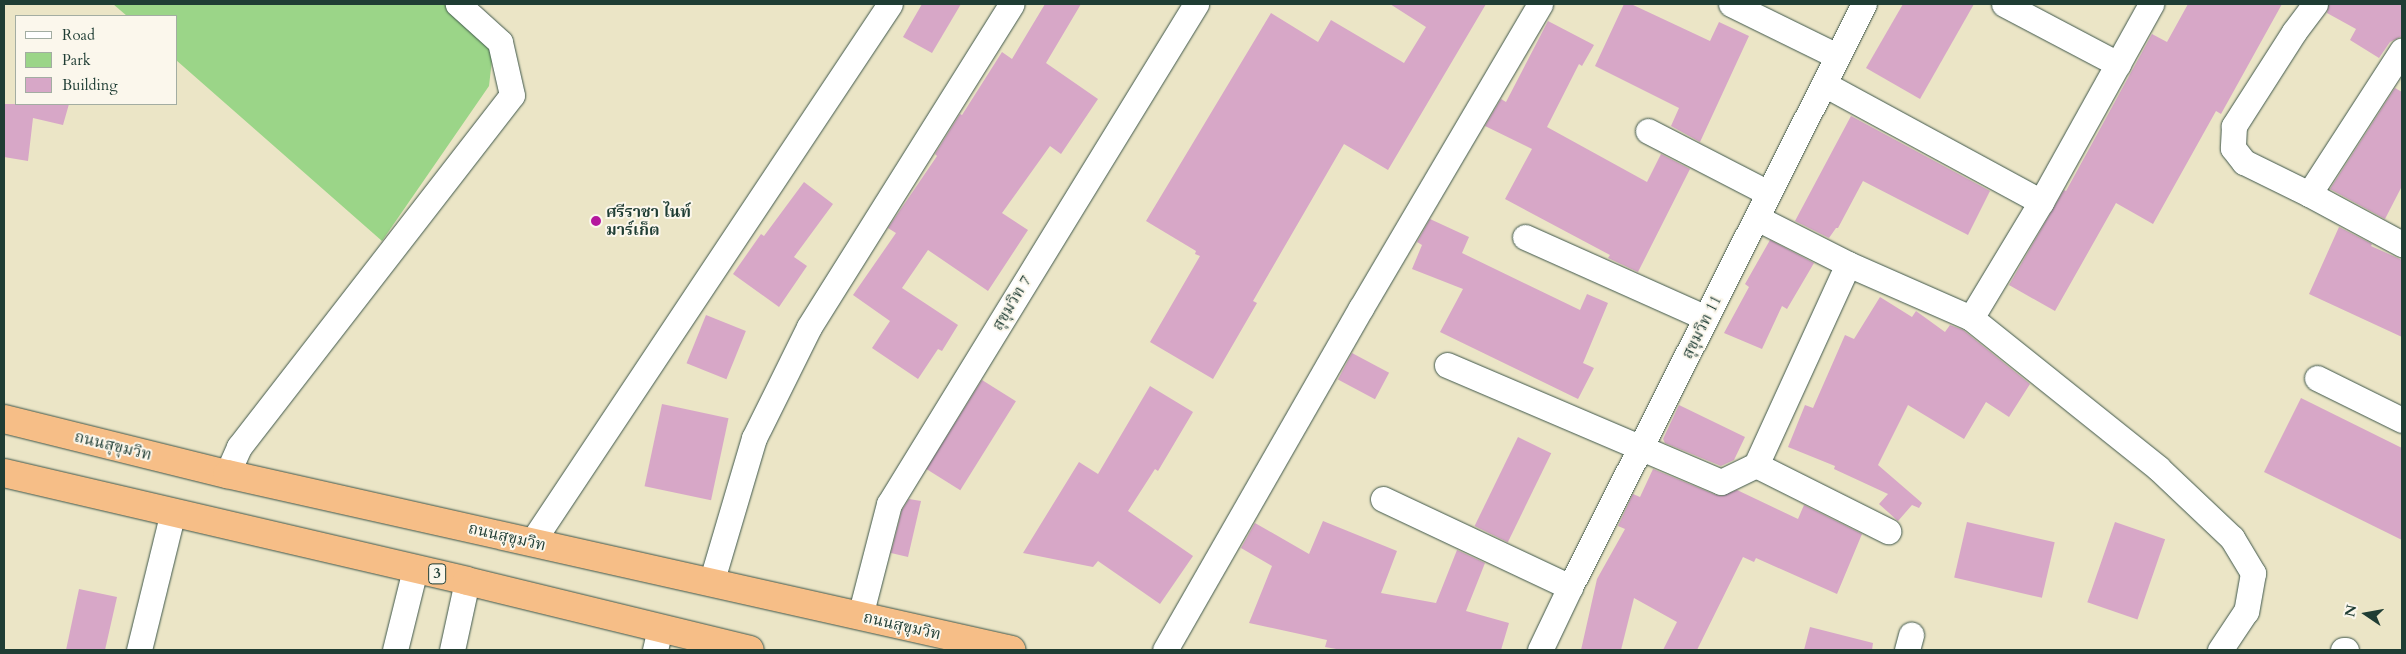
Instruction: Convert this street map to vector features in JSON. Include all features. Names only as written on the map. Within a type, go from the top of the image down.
[{"type":"highway","name":"ถนนสุขุมวิท","points":[[4,419],[227,474],[1012,650]]},
{"type":"highway","name":"3","points":[[4,473],[467,581],[658,640],[750,650]]},
{"type":"street","points":[[227,474],[239,447],[512,95],[500,42],[458,4]]},
{"type":"street","points":[[532,542],[890,4]]},
{"type":"street","points":[[712,583],[754,438],[810,327],[1012,4]]},
{"type":"street","name":"สุขุมวิท 7","points":[[860,616],[890,504],[1196,4]]},
{"type":"street","points":[[1165,650],[1361,308],[1540,4]]},
{"type":"street","points":[[1731,4],[1837,56]]},
{"type":"street","name":"สุขุมวิท 11","points":[[1540,650],[1864,4]]},
{"type":"street","points":[[2004,4],[2118,64]]},
{"type":"street","points":[[1971,318],[2042,202],[2152,4]]},
{"type":"street","points":[[2315,4],[2294,32],[2234,126],[2233,148],[2244,162],[2309,194],[2402,244]]},
{"type":"street","points":[[2309,194],[2402,50]]},
{"type":"street","points":[[1824,84],[2042,202]]},
{"type":"street","points":[[1648,131],[1768,193]]},
{"type":"street","points":[[1757,218],[1848,264],[1971,318],[2158,468],[2232,538],[2253,573],[2246,611],[2220,650]]},
{"type":"street","points":[[1525,237],[1706,318]]},
{"type":"street","points":[[1447,365],[1721,482],[1756,465],[1848,264]]},
{"type":"street","points":[[2317,378],[2402,420]]},
{"type":"street","points":[[1756,465],[1888,531]]},
{"type":"street","points":[[1383,499],[1570,587]]},
{"type":"street","points":[[139,650],[173,512]]},
{"type":"street","points":[[395,650],[415,569]]},
{"type":"street","points":[[452,650],[467,581]]},
{"type":"green space","points":[[113,4],[449,4],[493,51],[489,86],[382,241],[178,62],[178,15],[126,15]]},
{"type":"building","points":[[922,4],[961,4],[932,53],[903,37]]},
{"type":"building","points":[[1045,4],[1081,4],[1046,63],[1098,99],[1061,154],[1050,146],[1002,213],[1028,230],[988,291],[928,250],[902,288],[958,325],[942,351],[938,349],[918,379],[872,348],[890,321],[853,295],[896,233],[888,228],[937,156],[935,154],[960,114],[962,115],[1002,52],[1012,59]]},
{"type":"building","points":[[1390,4],[1486,4],[1388,170],[1344,144],[1253,301],[1257,303],[1213,379],[1150,342],[1200,256],[1195,254],[1196,251],[1146,221],[1271,13],[1318,42],[1331,20],[1404,63],[1426,27]]},
{"type":"building","points":[[1624,4],[1631,4],[1710,41],[1719,22],[1749,36],[1700,142],[1671,126],[1679,108],[1595,66]]},
{"type":"building","points":[[1903,4],[1974,4],[1920,99],[1866,68]]},
{"type":"building","points":[[2188,4],[2282,4],[2221,114],[2216,111],[2153,224],[2116,203],[2055,311],[2009,285],[2064,190],[2066,191],[2152,34],[2167,42]]},
{"type":"building","points":[[2329,4],[2402,4],[2402,36],[2390,42],[2379,58],[2350,40],[2356,29],[2327,13]]},
{"type":"building","points":[[1548,21],[1594,45],[1582,66],[1579,64],[1547,127],[1647,182],[1661,154],[1690,169],[1638,272],[1608,258],[1610,255],[1505,199],[1532,149],[1485,126],[1501,99],[1506,102]]},
{"type":"building","points":[[2395,88],[2402,92],[2402,186],[2385,219],[2330,189]]},
{"type":"building","points":[[4,104],[69,105],[63,125],[33,118],[28,161],[4,157]]},
{"type":"building","points":[[1851,116],[1990,191],[1968,235],[1863,181],[1838,228],[1829,238],[1795,221]]},
{"type":"building","points":[[804,182],[833,204],[794,257],[807,266],[779,307],[733,274],[761,234],[764,236]]},
{"type":"building","points":[[1430,219],[1469,237],[1462,253],[1580,310],[1587,294],[1608,303],[1583,363],[1594,368],[1578,399],[1440,332],[1463,289],[1412,269],[1422,245],[1417,242]]},
{"type":"building","points":[[2339,227],[2372,244],[2371,246],[2402,260],[2402,337],[2309,294]]},
{"type":"building","points":[[1770,240],[1814,263],[1787,309],[1782,306],[1762,349],[1724,333],[1749,287],[1745,284]]},
{"type":"building","points":[[1880,297],[1912,317],[1916,311],[1945,332],[1950,325],[1963,330],[2030,384],[2009,417],[1986,402],[1964,439],[1908,405],[1878,465],[1922,503],[1919,508],[1912,505],[1898,521],[1879,504],[1888,494],[1834,469],[1835,466],[1788,447],[1805,405],[1813,408],[1845,335],[1854,339]]},
{"type":"building","points":[[706,315],[746,331],[726,379],[687,363]]},
{"type":"building","points":[[1352,353],[1389,373],[1375,399],[1338,379]]},
{"type":"building","points":[[982,380],[1016,401],[960,490],[926,469]]},
{"type":"building","points":[[1150,386],[1193,412],[1158,471],[1155,469],[1128,511],[1193,556],[1160,604],[1098,561],[1093,567],[1023,553],[1079,462],[1098,474]]},
{"type":"building","points":[[2301,398],[2402,448],[2402,540],[2264,472]]},
{"type":"building","points":[[662,404],[729,418],[711,500],[645,486]]},
{"type":"building","points":[[1679,405],[1745,437],[1734,460],[1721,466],[1665,443],[1663,439]]},
{"type":"building","points":[[1518,437],[1551,453],[1508,542],[1475,526]]},
{"type":"building","points":[[1653,469],[1716,495],[1722,496],[1737,490],[1798,519],[1804,505],[1862,534],[1837,594],[1756,558],[1754,562],[1743,557],[1697,650],[1663,650],[1677,622],[1634,598],[1621,650],[1581,650],[1597,579],[1625,529],[1618,526],[1633,494],[1640,497]]},
{"type":"building","points":[[909,499],[921,501],[908,557],[891,553],[902,510]]},
{"type":"building","points":[[1323,521],[1397,551],[1381,593],[1436,603],[1457,550],[1485,563],[1466,611],[1509,623],[1501,650],[1342,650],[1325,647],[1327,640],[1249,623],[1272,566],[1241,548],[1255,523],[1309,554]]},
{"type":"building","points":[[1967,522],[2055,542],[2042,598],[1954,578]]},
{"type":"building","points":[[2115,522],[2165,539],[2137,620],[2087,602]]},
{"type":"building","points":[[79,589],[117,597],[105,650],[66,650]]},
{"type":"building","points":[[1810,627],[1873,643],[1872,650],[1804,650]]},
{"type":"place","name":"ศรีราชา ไนท์ มาร์เก็ต","points":[[596,221]]}]
